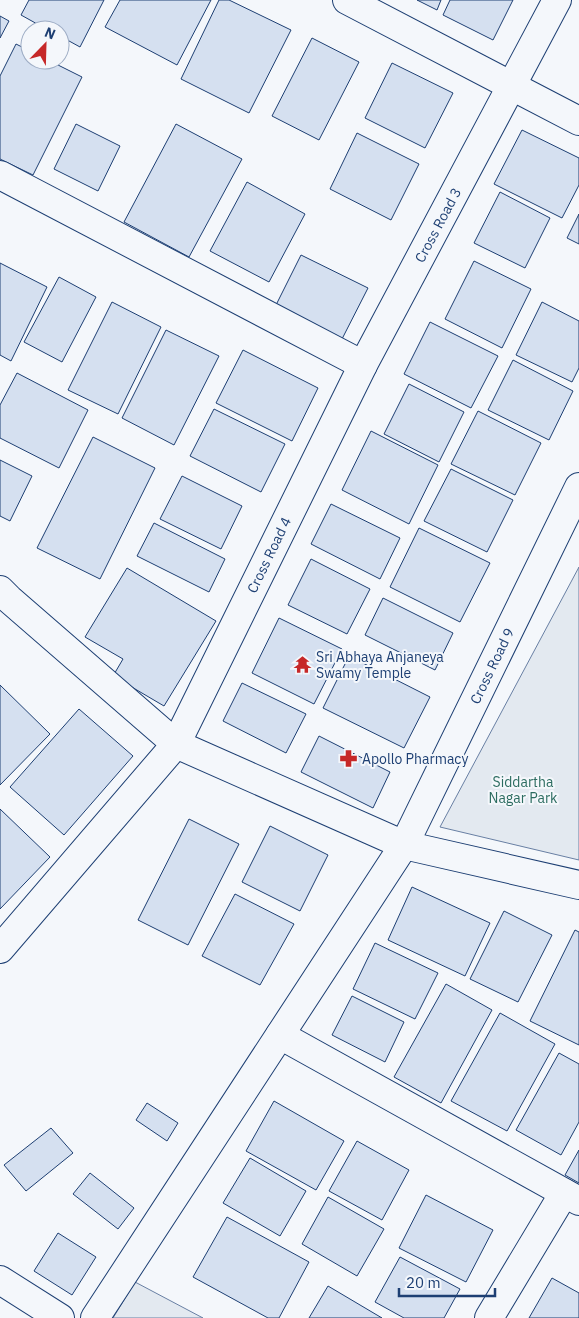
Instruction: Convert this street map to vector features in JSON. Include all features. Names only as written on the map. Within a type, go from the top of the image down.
[{"type":"street","points":[[347,0],[579,121]]},
{"type":"street","name":"Cross Road 3","points":[[363,365],[513,86],[557,0]]},
{"type":"street","points":[[0,175],[363,365]]},
{"type":"street","name":"Cross Road 4","points":[[0,949],[176,744],[363,365]]},
{"type":"street","name":"Cross Road 9","points":[[95,1318],[404,845],[579,487]]},
{"type":"street","points":[[3,599],[176,744],[404,845],[579,885]]},
{"type":"street","points":[[280,1035],[572,1197],[489,1318]]},
{"type":"street","points":[[0,1280],[60,1318]]},
{"type":"green space","name":"Siddartha Nagar Park","points":[[579,567],[579,860],[440,827]]},
{"type":"green space","points":[[135,1282],[203,1318],[113,1318]]},
{"type":"building","points":[[29,0],[104,0],[80,47],[70,42],[70,20],[30,20],[21,15]]},
{"type":"building","points":[[120,0],[211,0],[177,65],[105,27]]},
{"type":"building","points":[[219,0],[229,0],[291,30],[249,113],[181,79]]},
{"type":"building","points":[[417,0],[441,0],[437,10]]},
{"type":"building","points":[[450,0],[513,0],[493,40],[443,15]]},
{"type":"building","points":[[0,16],[9,21],[0,38]]},
{"type":"building","points":[[312,38],[359,62],[319,140],[272,116]]},
{"type":"building","points":[[16,44],[20,46],[20,70],[68,70],[82,77],[33,175],[0,159],[0,76]]},
{"type":"building","points":[[392,63],[453,93],[425,148],[365,118]]},
{"type":"building","points":[[76,124],[120,146],[98,191],[54,169]]},
{"type":"building","points":[[176,124],[242,159],[189,257],[124,222]]},
{"type":"building","points":[[522,130],[579,158],[579,185],[562,218],[494,184]]},
{"type":"building","points":[[357,133],[419,164],[391,220],[330,189]]},
{"type":"building","points":[[247,182],[305,214],[269,282],[210,251]]},
{"type":"building","points":[[500,192],[550,218],[525,268],[474,243]]},
{"type":"building","points":[[579,214],[579,244],[567,238]]},
{"type":"building","points":[[301,255],[368,288],[342,339],[276,305]]},
{"type":"building","points":[[474,261],[531,289],[502,348],[445,319]]},
{"type":"building","points":[[0,263],[47,287],[11,361],[0,355]]},
{"type":"building","points":[[59,277],[96,297],[62,362],[24,342]]},
{"type":"building","points":[[112,302],[161,327],[118,414],[68,390]]},
{"type":"building","points":[[542,302],[579,321],[579,368],[572,382],[516,355]]},
{"type":"building","points":[[430,322],[498,356],[471,408],[404,374]]},
{"type":"building","points":[[166,330],[219,356],[174,445],[122,418]]},
{"type":"building","points":[[243,350],[318,388],[292,441],[216,403]]},
{"type":"building","points":[[513,360],[573,391],[549,440],[488,410]]},
{"type":"building","points":[[17,373],[88,410],[59,468],[0,438],[0,405]]},
{"type":"building","points":[[409,384],[464,412],[439,462],[384,434]]},
{"type":"building","points":[[214,409],[285,444],[261,492],[190,456]]},
{"type":"building","points":[[478,411],[541,443],[515,495],[451,464]]},
{"type":"building","points":[[371,431],[438,465],[409,524],[342,490]]},
{"type":"building","points":[[93,437],[155,468],[100,579],[37,548]]},
{"type":"building","points":[[0,460],[32,476],[10,521],[0,516]]},
{"type":"building","points":[[451,469],[513,500],[487,552],[424,521]]},
{"type":"building","points":[[182,476],[242,506],[221,549],[160,519]]},
{"type":"building","points":[[331,504],[400,538],[380,579],[311,544]]},
{"type":"building","points":[[154,523],[225,559],[209,592],[137,556]]},
{"type":"building","points":[[419,528],[490,563],[460,622],[390,587]]},
{"type":"building","points":[[311,559],[370,589],[347,634],[288,605]]},
{"type":"building","points":[[127,568],[216,621],[164,706],[113,676],[123,659],[85,637]]},
{"type":"building","points":[[383,598],[453,633],[435,670],[365,635]]},
{"type":"building","points":[[279,618],[342,649],[314,704],[252,673]]},
{"type":"building","points":[[349,656],[430,697],[404,748],[323,708]]},
{"type":"building","points":[[242,683],[306,714],[286,753],[223,721]]},
{"type":"building","points":[[0,685],[50,734],[0,785]]},
{"type":"building","points":[[79,709],[133,756],[64,835],[10,787]]},
{"type":"building","points":[[319,736],[390,772],[373,808],[301,772]]},
{"type":"building","points":[[0,809],[50,857],[0,909]]},
{"type":"building","points":[[189,819],[239,844],[188,945],[138,920]]},
{"type":"building","points":[[270,826],[328,855],[300,911],[242,882]]},
{"type":"building","points":[[412,887],[490,923],[465,976],[388,940]]},
{"type":"building","points":[[235,894],[294,924],[260,985],[202,956]]},
{"type":"building","points":[[504,911],[552,935],[518,1002],[470,979]]},
{"type":"building","points":[[575,930],[579,932],[579,1045],[530,1021]]},
{"type":"building","points":[[375,943],[438,973],[415,1019],[353,989]]},
{"type":"building","points":[[446,984],[492,1010],[441,1103],[394,1077]]},
{"type":"building","points":[[352,996],[404,1022],[385,1062],[332,1035]]},
{"type":"building","points":[[500,1013],[555,1044],[507,1131],[451,1101]]},
{"type":"building","points":[[559,1053],[579,1064],[579,1122],[561,1155],[516,1130]]},
{"type":"building","points":[[274,1101],[344,1141],[316,1190],[246,1151]]},
{"type":"building","points":[[147,1103],[178,1123],[167,1141],[136,1120]]},
{"type":"building","points":[[51,1128],[73,1153],[26,1191],[4,1165]]},
{"type":"building","points":[[357,1141],[409,1170],[382,1220],[329,1191]]},
{"type":"building","points":[[579,1150],[579,1183],[565,1175]]},
{"type":"building","points":[[250,1158],[306,1191],[280,1236],[223,1203]]},
{"type":"building","points":[[90,1173],[134,1208],[118,1229],[73,1194]]},
{"type":"building","points":[[426,1195],[493,1230],[466,1282],[399,1248]]},
{"type":"building","points":[[328,1197],[384,1229],[357,1276],[302,1244]]},
{"type":"building","points":[[227,1217],[309,1262],[279,1318],[268,1318],[193,1277]]},
{"type":"building","points":[[58,1233],[96,1257],[72,1295],[34,1271]]},
{"type":"building","points":[[400,1257],[460,1289],[444,1318],[404,1318],[375,1302]]},
{"type":"building","points":[[552,1278],[579,1293],[579,1318],[529,1318]]},
{"type":"building","points":[[328,1286],[382,1318],[309,1318]]},
{"type":"place","name":"Sri Abhaya Anjaneya Swamy Temple","points":[[302,665]]},
{"type":"place","name":"Apollo Pharmacy","points":[[348,759]]}]
